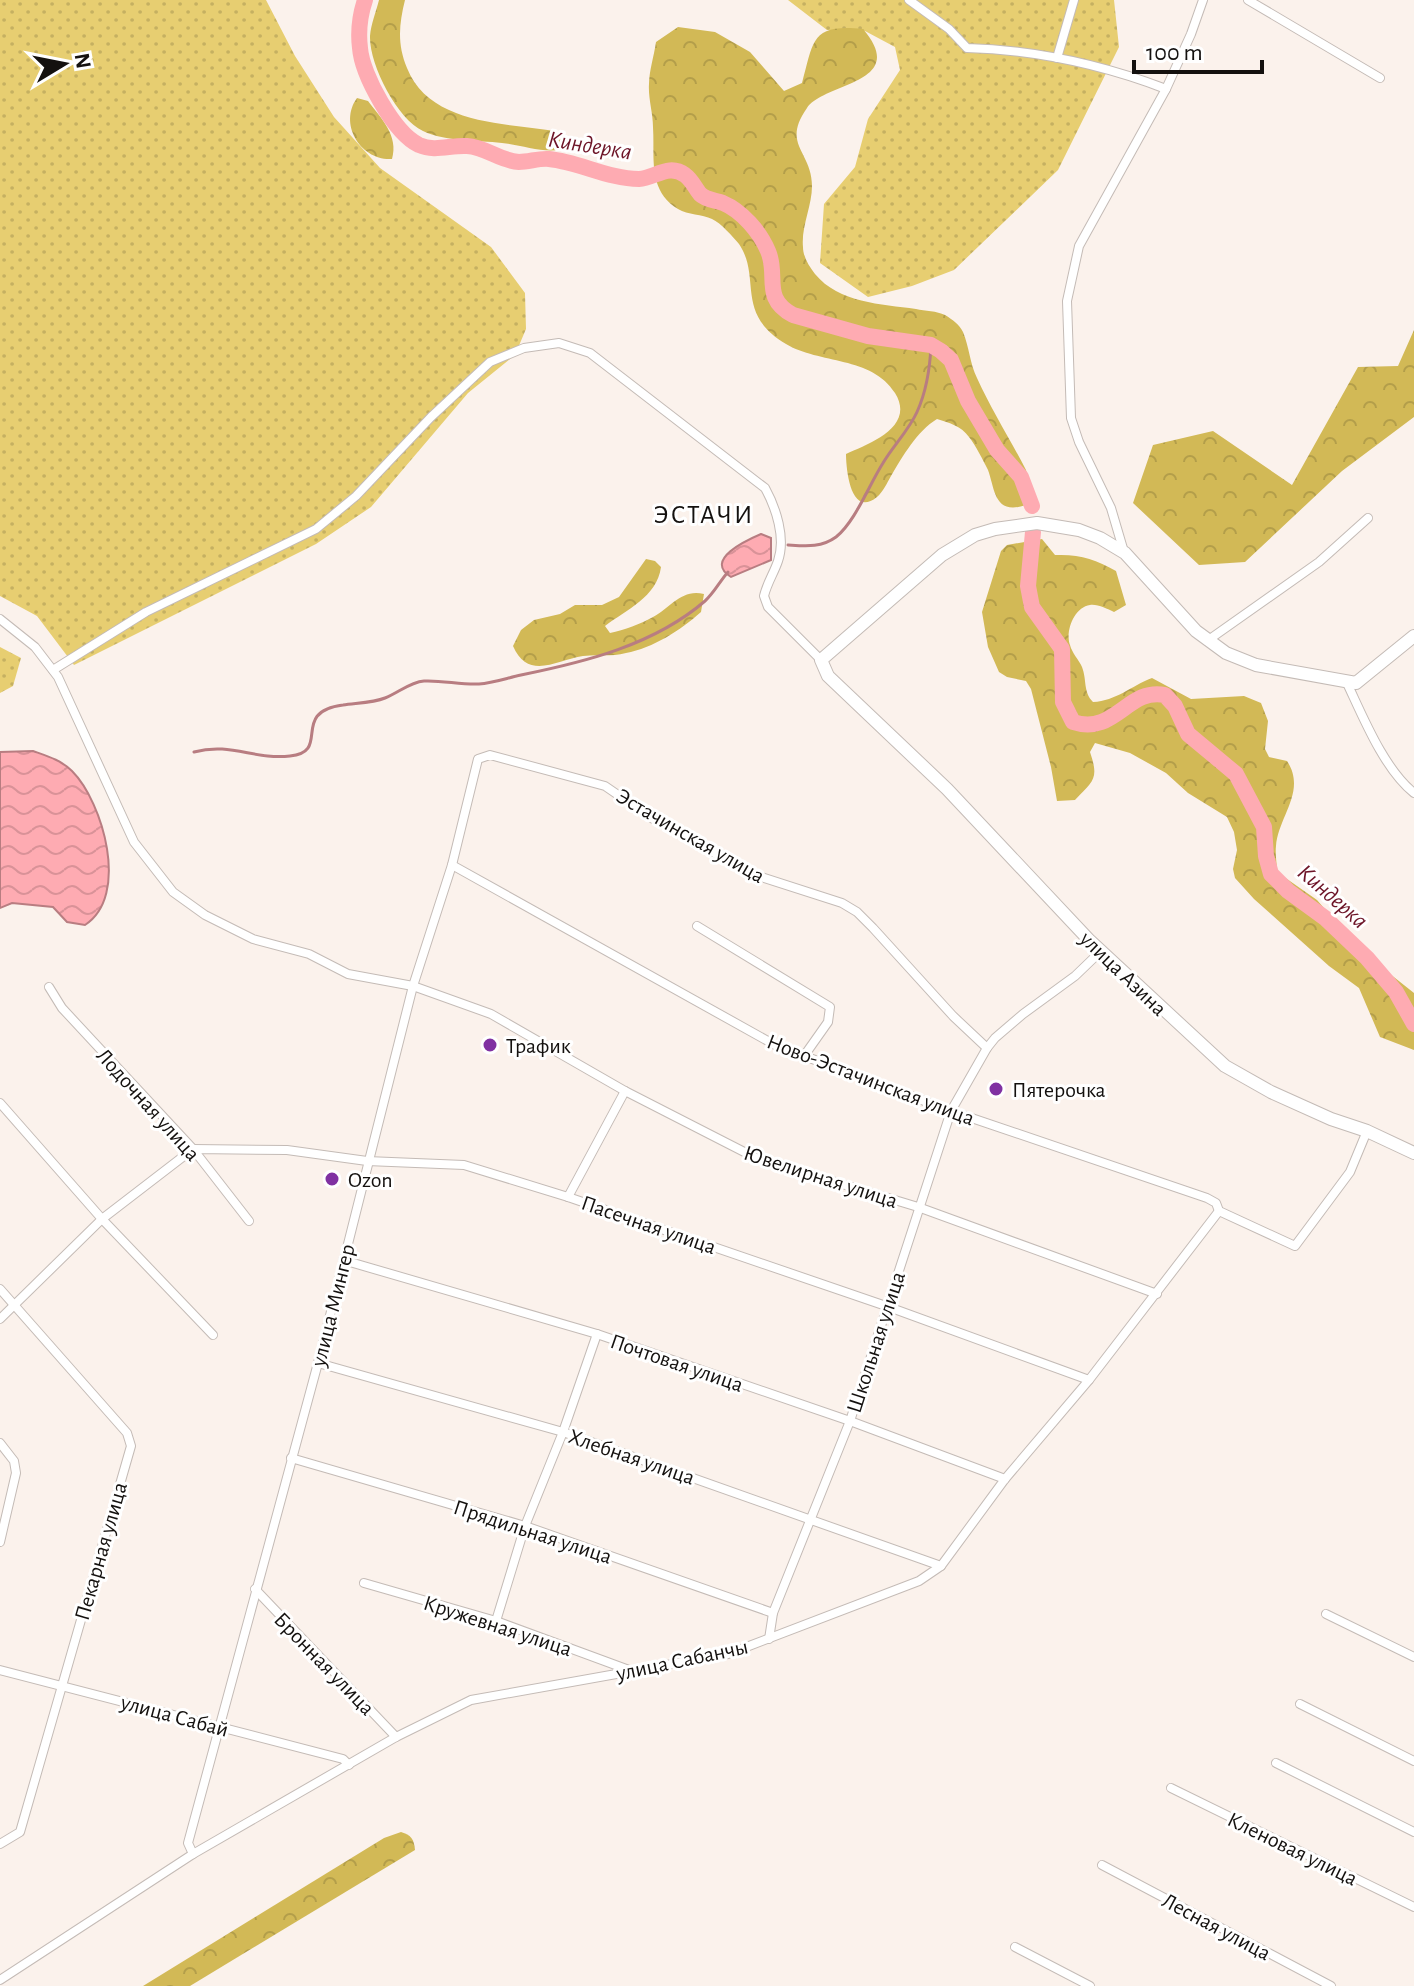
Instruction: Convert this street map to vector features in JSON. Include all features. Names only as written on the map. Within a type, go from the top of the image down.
[{"type":"street","points":[[909,0],[949,29],[967,48],[1057,58],[1166,89]]},
{"type":"street","points":[[1057,58],[1074,0]]},
{"type":"street","points":[[1125,553],[1111,508],[1079,442],[1071,418],[1067,301],[1079,246],[1166,89],[1203,0]]},
{"type":"street","points":[[1248,0],[1380,78]]},
{"type":"street","points":[[53,670],[146,612],[316,529],[356,496],[431,417],[490,362],[524,348],[559,343],[590,353],[603,362],[659,409],[765,488],[779,524],[779,559],[764,596],[768,607],[821,660],[942,555],[975,535],[1019,524],[1056,525],[1100,538],[1125,553],[1207,641],[1226,653],[1256,665],[1356,683],[1414,636]]},
{"type":"street","points":[[1207,641],[1319,562],[1368,518]]},
{"type":"street","name":"Ювелирная улица","points":[[0,619],[35,647],[53,670],[134,842],[173,892],[205,915],[253,939],[309,954],[348,974],[413,986],[491,1014],[625,1091],[756,1158],[918,1207],[1157,1294]]},
{"type":"street","name":"улица Азина","points":[[821,660],[828,676],[947,789],[1101,951],[1225,1066],[1318,1114],[1367,1131],[1414,1153]]},
{"type":"street","points":[[1347,683],[1365,722],[1401,781],[1414,793]]},
{"type":"street","name":"Эстачинская улица","points":[[480,756],[490,755],[605,786],[653,819],[752,874],[842,903],[857,912],[873,928],[953,1016],[987,1048]]},
{"type":"street","name":"улица Мингер","points":[[193,1854],[188,1843],[218,1726],[318,1363],[413,986],[452,865],[475,762],[480,756]]},
{"type":"street","name":"Ново-Эстачинская улица","points":[[452,865],[775,1045],[951,1111],[1207,1198],[1216,1203],[1219,1211]]},
{"type":"street","points":[[697,926],[830,1007],[828,1022],[804,1056]]},
{"type":"street","name":"Школьная улица","points":[[769,1639],[773,1613],[850,1421],[951,1111],[987,1048],[1023,1014],[1075,976],[1101,951]]},
{"type":"street","name":"Лодочная улица","points":[[49,987],[62,1008],[193,1149],[249,1221]]},
{"type":"street","points":[[568,1197],[625,1091]]},
{"type":"street","points":[[0,1103],[102,1219],[213,1335]]},
{"type":"street","points":[[1219,1211],[1295,1246],[1350,1172],[1367,1131]]},
{"type":"street","points":[[0,1319],[102,1219],[193,1149]]},
{"type":"street","name":"Пасечная улица","points":[[193,1149],[287,1150],[367,1161],[464,1165],[568,1197],[886,1306],[1089,1380]]},
{"type":"street","name":"улица Сабанчы","points":[[0,1980],[193,1854],[396,1737],[471,1700],[728,1654],[919,1581],[941,1566],[1005,1479],[1089,1380],[1219,1211]]},
{"type":"street","name":"Почтовая улица","points":[[343,1260],[597,1334],[850,1421],[1005,1479]]},
{"type":"street","name":"Пекарная улица","points":[[0,1289],[127,1433],[131,1446],[20,1832],[0,1844]]},
{"type":"street","points":[[496,1621],[525,1526],[563,1432],[597,1334]]},
{"type":"street","name":"Хлебная улица","points":[[318,1363],[563,1432],[941,1566]]},
{"type":"street","points":[[0,1443],[14,1461],[16,1473],[0,1542]]},
{"type":"street","name":"Прядильная улица","points":[[291,1458],[525,1526],[773,1613]]},
{"type":"street","name":"Кружевная улица","points":[[364,1583],[496,1621],[630,1670]]},
{"type":"street","name":"Бронная улица","points":[[255,1589],[396,1737]]},
{"type":"street","points":[[1326,1614],[1414,1657]]},
{"type":"street","name":"улица Сабай","points":[[0,1670],[343,1759],[349,1765]]},
{"type":"street","points":[[1300,1704],[1414,1761]]},
{"type":"street","points":[[1276,1763],[1414,1832]]},
{"type":"street","name":"Кленовая улица","points":[[1171,1788],[1414,1907]]},
{"type":"street","name":"Лесная улица","points":[[1102,1865],[1331,1986]]},
{"type":"street","points":[[1015,1947],[1090,1986]]},
{"type":"shaded area","points":[[0,0],[266,0],[295,56],[334,117],[380,168],[491,247],[525,293],[526,329],[515,355],[468,393],[371,507],[316,544],[74,665],[37,616],[0,596]]},
{"type":"shaded area","points":[[788,0],[1114,0],[1119,47],[1058,170],[954,270],[912,286],[868,297],[820,263],[824,204],[855,167],[868,119],[900,70],[895,47],[865,31],[827,30]]},
{"type":"shaded area","points":[[0,647],[21,658],[13,686],[0,693]]},
{"type":"green space","points":[[379,0],[405,0],[400,34],[404,59],[418,86],[432,100],[470,118],[555,131],[564,137],[569,147],[545,150],[452,139],[432,135],[413,125],[386,90],[374,61],[370,36]]},
{"type":"green space","points":[[678,27],[715,32],[750,52],[784,91],[802,83],[813,46],[824,33],[833,29],[863,29],[875,47],[877,61],[871,71],[817,99],[807,108],[797,131],[812,186],[803,239],[805,258],[815,274],[836,291],[861,300],[938,313],[958,324],[977,378],[1026,470],[1029,483],[1026,505],[1008,507],[1002,504],[988,470],[966,433],[937,419],[911,444],[877,497],[868,502],[855,496],[851,489],[846,454],[877,439],[895,425],[900,405],[895,393],[873,373],[799,350],[770,332],[754,308],[749,270],[739,244],[715,221],[678,209],[668,201],[657,183],[650,74],[656,42]]},
{"type":"green space","points":[[357,98],[368,101],[388,128],[393,143],[392,159],[371,154],[356,139],[350,119]]},
{"type":"green space","points":[[1414,330],[1414,417],[1342,471],[1245,562],[1199,565],[1133,503],[1153,445],[1213,431],[1292,485],[1358,367],[1398,366]]},
{"type":"green space","points":[[1042,539],[1055,555],[1087,558],[1116,571],[1126,605],[1114,612],[1096,605],[1084,607],[1075,615],[1069,634],[1071,648],[1082,667],[1086,690],[1093,702],[1116,696],[1152,678],[1191,699],[1244,696],[1261,703],[1268,721],[1265,749],[1269,757],[1287,761],[1294,783],[1278,835],[1277,872],[1317,900],[1361,951],[1414,993],[1414,1050],[1380,1037],[1359,988],[1329,966],[1235,878],[1233,869],[1237,850],[1227,817],[1188,793],[1166,773],[1130,753],[1095,743],[1090,752],[1093,779],[1075,800],[1057,801],[1031,689],[1026,681],[999,672],[988,647],[982,612],[1001,551],[1007,545]]},
{"type":"green space","points":[[646,559],[655,561],[661,567],[654,587],[605,626],[610,633],[648,620],[689,594],[704,594],[701,612],[666,637],[636,651],[583,656],[544,666],[535,666],[519,657],[513,646],[521,630],[534,620],[560,614],[575,605],[602,605],[619,597]]},
{"type":"green space","points":[[401,1832],[411,1838],[415,1850],[190,1986],[143,1986],[384,1838]]},
{"type":"water","points":[[761,534],[771,538],[771,560],[731,577],[724,571],[724,558],[730,551]]},
{"type":"water","points":[[33,751],[59,761],[72,771],[83,785],[102,826],[109,872],[106,893],[99,911],[85,925],[67,922],[53,907],[12,903],[0,908],[0,752]]},
{"type":"waterway","name":"Киндерка","points":[[365,0],[359,30],[362,59],[381,102],[409,138],[425,147],[474,147],[512,161],[549,159],[628,178],[645,178],[673,170],[685,175],[702,196],[730,207],[755,230],[771,260],[777,301],[793,315],[868,336],[931,345],[951,360],[968,401],[997,450],[1021,477],[1032,506]]},
{"type":"waterway","points":[[788,545],[825,543],[836,537],[849,522],[917,412],[927,379],[931,345]]},
{"type":"waterway","name":"Киндерка","points":[[1033,532],[1028,586],[1032,607],[1062,649],[1063,702],[1073,722],[1087,725],[1100,723],[1141,698],[1152,694],[1165,695],[1175,706],[1188,734],[1236,774],[1264,827],[1271,874],[1288,891],[1325,918],[1367,958],[1396,992],[1414,1024]]},
{"type":"waterway","points":[[194,752],[220,749],[265,756],[290,756],[302,753],[308,747],[314,723],[318,715],[327,709],[380,700],[419,682],[484,683],[618,650],[685,616],[708,598],[728,572]]},
{"type":"place","name":"Трафик","points":[[490,1045]]},
{"type":"place","name":"Пятерочка","points":[[996,1089]]},
{"type":"place","name":"Ozon","points":[[332,1179]]},
{"type":"district","name":"ЭСТАЧИ","points":[[704,514]]}]
